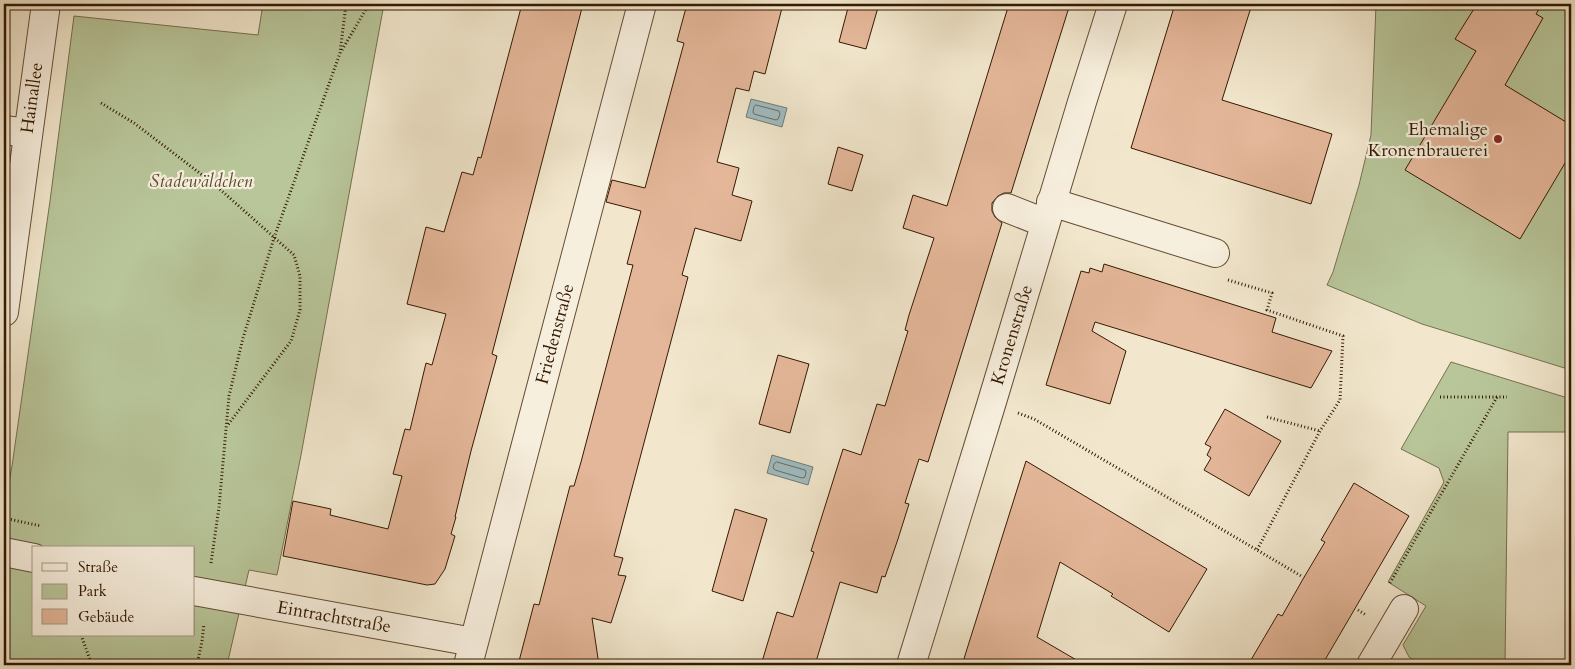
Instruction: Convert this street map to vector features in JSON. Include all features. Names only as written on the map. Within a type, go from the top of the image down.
[{"type":"street","name":"Hainallee","points":[[4,312],[16,131],[46,4]]},
{"type":"street","name":"Friedenstraße","points":[[471,654],[642,4]]},
{"type":"street","name":"Kronenstraße","points":[[911,665],[1113,4]]},
{"type":"street","points":[[1007,208],[1048,213],[1215,253]]},
{"type":"street","points":[[4,552],[32,558]]},
{"type":"street","name":"Eintrachtstraße","points":[[200,592],[471,654]]},
{"type":"street","points":[[1371,665],[1404,609]]},
{"type":"path","points":[[340,53],[346,4]]},
{"type":"path","points":[[197,665],[202,641],[200,592],[219,507],[230,396],[243,338],[274,238],[340,53],[369,4]]},
{"type":"path","points":[[101,103],[134,123],[214,184],[294,255],[300,276],[300,310],[291,341],[226,426]]},
{"type":"path","points":[[1224,279],[1272,293],[1267,310],[1343,336],[1340,400],[1320,431],[1257,550]]},
{"type":"path","points":[[1440,397],[1507,397]]},
{"type":"path","points":[[1389,583],[1497,397]]},
{"type":"path","points":[[991,405],[1034,419],[1303,577]]},
{"type":"path","points":[[1268,417],[1320,431]]},
{"type":"path","points":[[4,518],[41,526]]},
{"type":"path","points":[[81,636],[92,665]]},
{"type":"green space","name":"Stadewäldchen","points":[[263,4],[384,4],[277,575],[249,570],[227,665],[4,665],[4,509],[12,466],[50,201],[74,16],[258,35]]},
{"type":"green space","name":"Ehemalige Kronenbrauerei","points":[[1376,4],[1571,4],[1571,370],[1422,324],[1327,285],[1333,272],[1359,185],[1371,135]]},
{"type":"green space","points":[[1451,362],[1571,399],[1571,432],[1508,432],[1505,665],[1422,665],[1409,657],[1403,645],[1426,606],[1388,582],[1444,482],[1439,468],[1401,449]]},
{"type":"water","points":[[751,99],[787,108],[782,127],[746,117]]},
{"type":"water","points":[[772,455],[813,467],[808,485],[767,473]]},
{"type":"building","points":[[522,4],[583,4],[492,354],[497,356],[471,451],[451,534],[455,536],[445,569],[435,584],[427,585],[283,556],[293,501],[331,509],[330,515],[388,529],[402,476],[393,474],[405,429],[410,430],[426,363],[432,365],[446,314],[407,304],[426,227],[444,232],[462,172],[473,175],[478,157],[481,158]]},
{"type":"building","points":[[687,4],[783,4],[765,74],[754,71],[749,91],[736,88],[717,162],[739,168],[732,195],[752,201],[741,241],[695,228],[682,275],[688,277],[614,556],[623,558],[618,575],[626,576],[611,623],[592,618],[599,665],[518,665],[534,604],[539,605],[570,486],[574,486],[581,462],[633,265],[627,264],[641,211],[606,202],[612,180],[645,188],[684,43],[677,41]]},
{"type":"building","points":[[849,4],[879,4],[866,49],[839,42]]},
{"type":"building","points":[[1009,4],[1070,4],[1011,193],[1004,193],[998,196],[992,203],[992,211],[995,217],[1002,223],[928,462],[919,459],[905,503],[909,504],[885,577],[882,576],[877,593],[840,582],[815,665],[761,665],[777,612],[793,617],[814,552],[811,551],[843,449],[861,455],[877,404],[885,406],[908,331],[905,330],[909,315],[934,238],[903,228],[913,195],[947,206]]},
{"type":"building","points":[[1175,4],[1252,4],[1222,100],[1332,134],[1311,204],[1131,148]]},
{"type":"building","name":"Ehemalige Kronenbrauerei","points":[[1477,4],[1542,4],[1536,14],[1543,18],[1505,85],[1571,125],[1571,153],[1520,239],[1405,170],[1476,51],[1455,39]]},
{"type":"building","points":[[838,147],[863,155],[852,191],[828,184]]},
{"type":"building","points":[[1104,264],[1276,318],[1272,332],[1332,351],[1311,388],[1095,322],[1092,331],[1126,351],[1110,404],[1046,385],[1081,271],[1089,273],[1090,268],[1102,272]]},
{"type":"building","points":[[778,355],[809,364],[790,433],[759,424]]},
{"type":"building","points":[[1225,409],[1281,441],[1249,496],[1204,470],[1211,458],[1207,455],[1211,447],[1205,444]]},
{"type":"building","points":[[1026,461],[1207,569],[1169,632],[1111,596],[1113,594],[1060,562],[1037,637],[1085,665],[962,665]]},
{"type":"building","points":[[1354,483],[1409,516],[1322,665],[1248,665],[1278,614],[1282,616],[1325,542],[1321,540]]},
{"type":"building","points":[[735,509],[767,519],[743,601],[712,591]]},
{"type":"place","name":"Ehemalige Kronenbrauerei","points":[[1498,139]]}]
